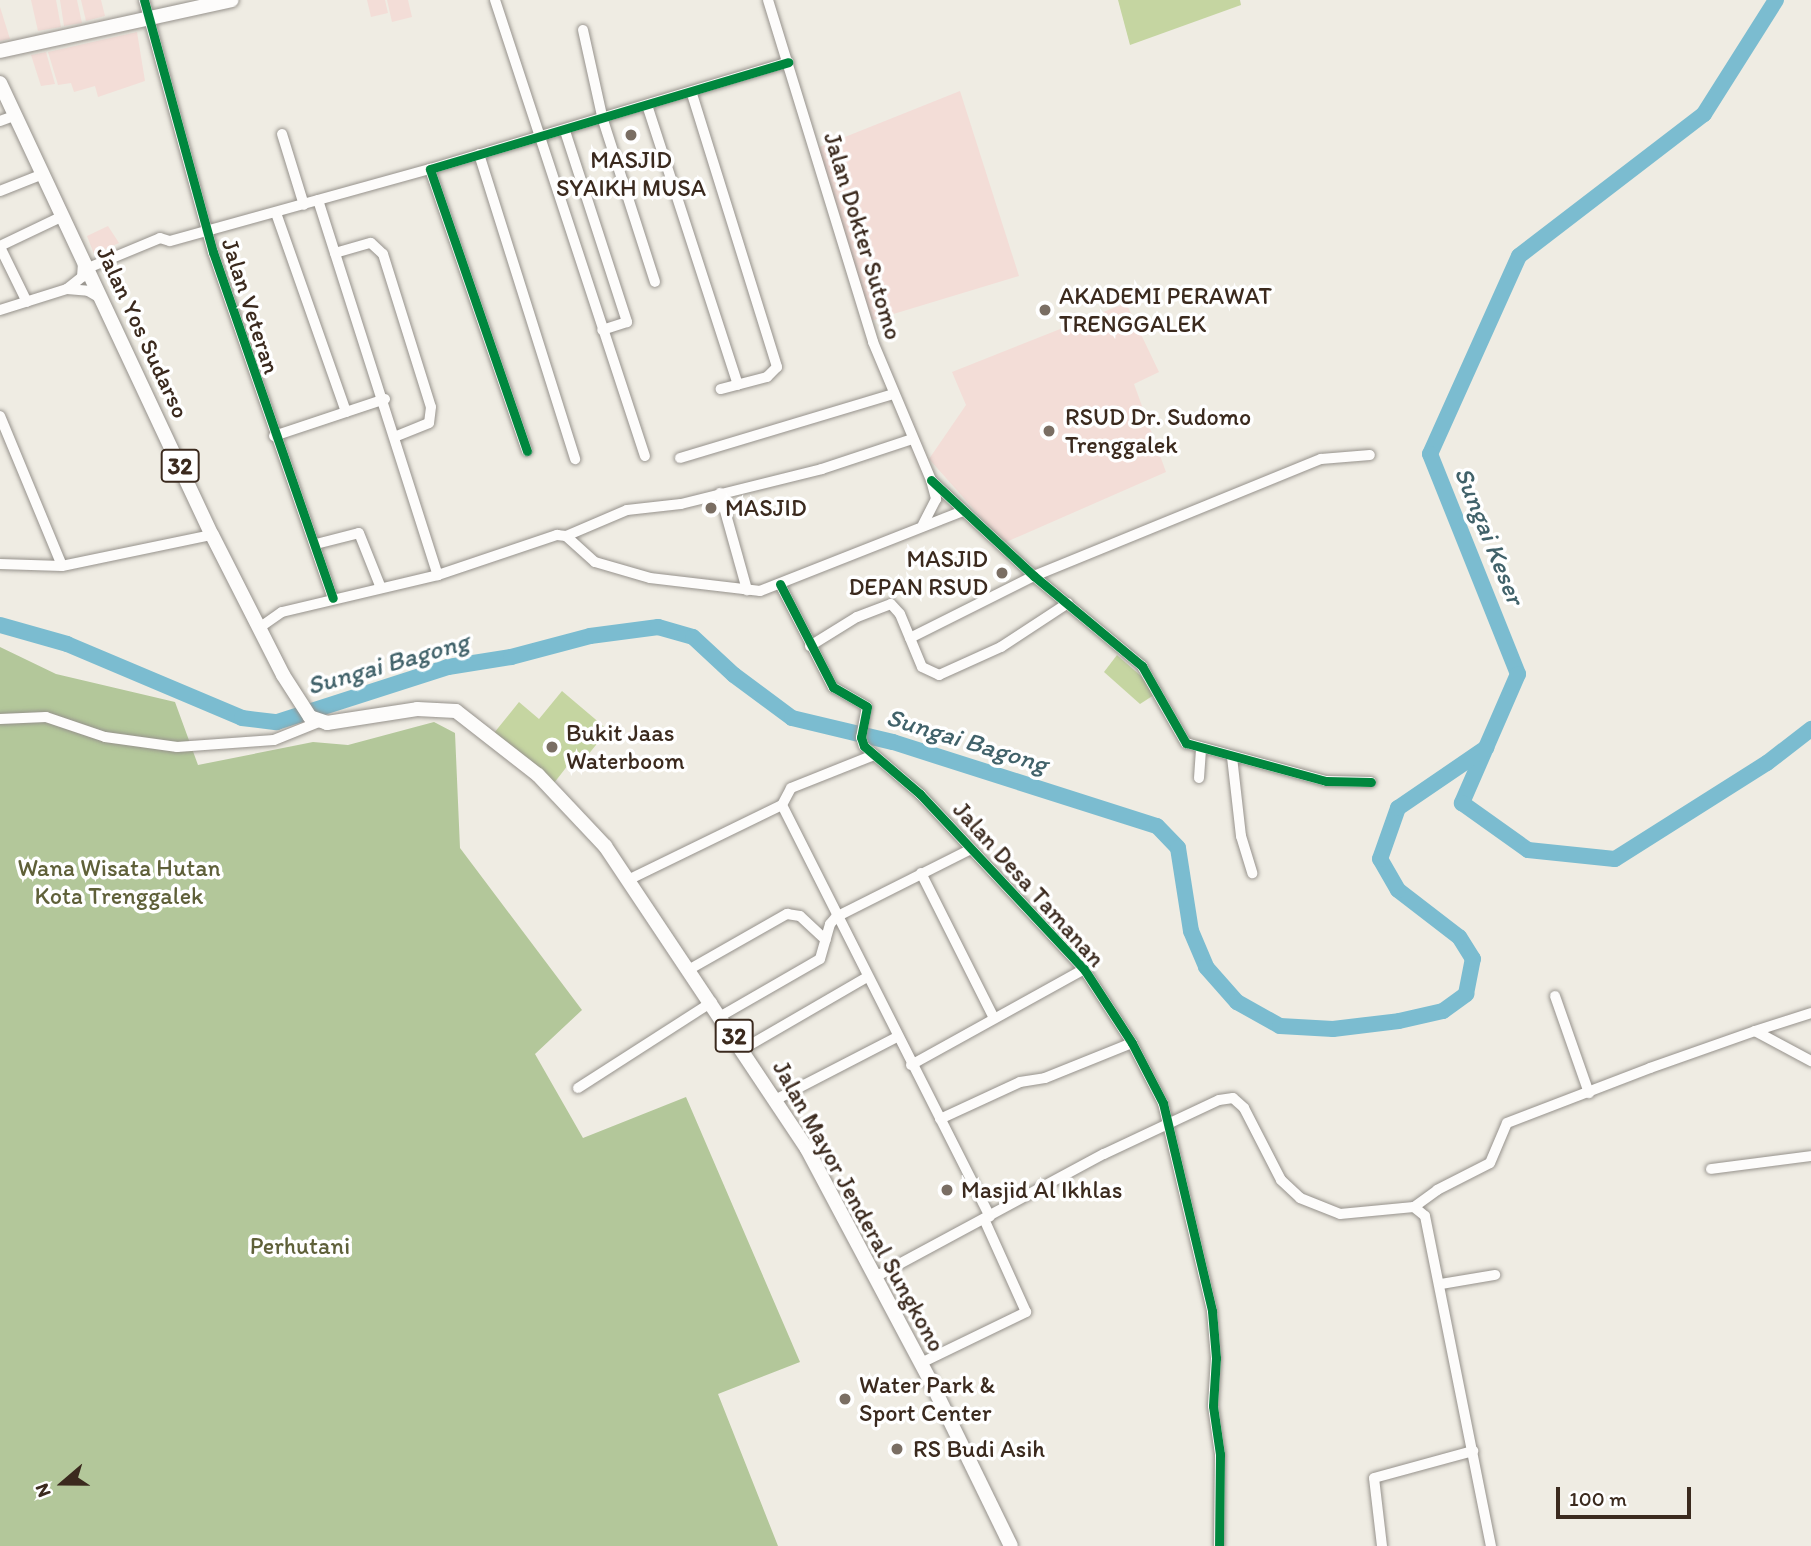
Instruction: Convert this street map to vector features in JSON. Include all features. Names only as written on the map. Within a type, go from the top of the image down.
[{"type":"highway","points":[[1,52],[231,0]]},
{"type":"highway","name":"Jalan Yos Sudarso","points":[[0,83],[7,118],[43,174],[212,535],[283,675],[314,719]]},
{"type":"highway","name":"Jalan Mayor Jenderal Sungkono","points":[[314,719],[366,720],[417,709],[456,711],[538,775],[630,879],[775,1100],[877,1276],[1011,1546]]},
{"type":"street","name":"Jalan Veteran","points":[[144,0],[207,232],[274,436],[334,598]]},
{"type":"street","points":[[495,0],[538,139],[645,456]]},
{"type":"street","name":"Jalan Dokter Sutomo","points":[[768,0],[873,342],[931,480]]},
{"type":"street","points":[[583,30],[603,120],[655,282]]},
{"type":"street","points":[[0,310],[66,289],[82,277],[85,263],[160,238],[170,242],[276,213],[648,108],[788,62]]},
{"type":"street","points":[[692,94],[776,358],[772,374],[721,389]]},
{"type":"street","points":[[648,108],[738,385]]},
{"type":"street","points":[[565,131],[627,322],[603,330]]},
{"type":"street","points":[[282,134],[304,205]]},
{"type":"street","points":[[479,155],[575,459]]},
{"type":"street","points":[[430,169],[527,451]]},
{"type":"street","points":[[0,191],[43,174]]},
{"type":"street","points":[[318,200],[385,399],[438,575]]},
{"type":"street","points":[[276,213],[346,412]]},
{"type":"street","points":[[27,302],[0,247],[63,216]]},
{"type":"street","points":[[335,253],[371,243],[383,254],[430,407],[429,423],[395,437]]},
{"type":"street","points":[[66,289],[88,291],[104,304]]},
{"type":"street","points":[[680,458],[894,394]]},
{"type":"street","points":[[274,436],[385,399]]},
{"type":"street","points":[[0,416],[62,566]]},
{"type":"street","points":[[259,628],[282,612],[438,575],[566,536],[627,510],[681,504],[822,469],[912,439]]},
{"type":"street","points":[[910,638],[1034,576],[1321,459],[1370,455]]},
{"type":"street","points":[[931,480],[1034,576],[1142,666],[1179,736],[1201,751],[1325,781],[1371,782]]},
{"type":"street","points":[[923,525],[936,499],[931,480]]},
{"type":"street","points":[[720,493],[747,590]]},
{"type":"street","points":[[566,536],[595,562],[606,566],[650,578],[747,590],[780,584],[963,511]]},
{"type":"street","points":[[316,544],[359,533],[381,588]]},
{"type":"street","points":[[0,564],[62,566],[212,535]]},
{"type":"street","name":"Jalan Desa Tamanan","points":[[780,584],[833,687],[869,710],[861,737],[874,755],[920,794],[1084,969],[1132,1043],[1163,1103],[1212,1311],[1216,1358],[1213,1406],[1220,1454],[1219,1546]]},
{"type":"street","points":[[810,646],[887,604],[897,610],[922,667],[939,675],[1001,647],[1068,603]]},
{"type":"street","points":[[0,719],[46,717],[105,737],[177,747],[274,740],[314,719]]},
{"type":"street","points":[[1199,778],[1201,751]]},
{"type":"street","points":[[630,879],[782,805],[791,788],[874,755]]},
{"type":"street","points":[[1232,757],[1241,836],[1252,873]]},
{"type":"street","points":[[782,805],[836,917],[940,1119],[987,1217],[1026,1312],[921,1363]]},
{"type":"street","points":[[721,1016],[820,959],[836,917],[971,849]]},
{"type":"street","points":[[921,873],[994,1018]]},
{"type":"street","points":[[690,969],[787,914],[800,916],[826,940]]},
{"type":"street","points":[[911,1065],[1084,969]]},
{"type":"street","points":[[743,1049],[867,977]]},
{"type":"street","points":[[1555,996],[1589,1093]]},
{"type":"street","points":[[578,1088],[712,1002]]},
{"type":"street","points":[[877,1276],[1169,1124],[1233,1098],[1244,1108],[1277,1174],[1300,1198],[1340,1214],[1414,1207],[1437,1190],[1485,1168],[1494,1157],[1507,1123],[1755,1031],[1811,1013]]},
{"type":"street","points":[[1755,1031],[1811,1061]]},
{"type":"street","points":[[775,1100],[897,1037]]},
{"type":"street","points":[[940,1119],[1020,1082],[1045,1078],[1132,1043]]},
{"type":"street","points":[[1711,1169],[1811,1156]]},
{"type":"street","points":[[1414,1207],[1429,1223],[1491,1546]]},
{"type":"street","points":[[1441,1284],[1495,1275]]},
{"type":"street","points":[[1382,1546],[1374,1478],[1473,1451]]},
{"type":"shaded area","points":[[31,0],[56,0],[61,27],[38,31]]},
{"type":"shaded area","points":[[60,0],[77,0],[82,23],[64,26]]},
{"type":"shaded area","points":[[81,0],[101,0],[105,16],[86,21]]},
{"type":"shaded area","points":[[367,0],[385,0],[388,13],[371,17]]},
{"type":"shaded area","points":[[387,0],[408,0],[412,17],[392,22]]},
{"type":"shaded area","points":[[0,7],[10,39],[0,41]]},
{"type":"shaded area","points":[[137,32],[145,81],[98,97],[95,86],[74,92],[71,83],[58,85],[48,52]]},
{"type":"shaded area","points":[[46,52],[55,84],[41,86],[31,55]]},
{"type":"shaded area","points":[[960,91],[1019,276],[867,322],[815,149]]},
{"type":"shaded area","points":[[108,226],[119,243],[94,254],[87,236]]},
{"type":"shaded area","name":"RSUD Dr. Sudomo Trenggalek","points":[[1126,303],[1159,372],[1134,384],[1166,472],[1004,543],[929,459],[966,405],[952,372]]},
{"type":"green space","points":[[1118,0],[1240,0],[1241,5],[1130,45]]},
{"type":"green space","name":"Perhutani","points":[[0,647],[56,674],[175,702],[198,765],[313,742],[348,745],[434,722],[455,733],[460,848],[582,1010],[535,1054],[583,1138],[686,1097],[800,1362],[718,1394],[778,1546],[0,1546]]},
{"type":"green space","points":[[1117,655],[1141,676],[1154,695],[1140,704],[1104,672]]},
{"type":"green space","name":"Bukit Jaas Waterboom","points":[[562,691],[608,730],[579,766],[572,760],[554,783],[494,733],[519,702],[539,719]]},
{"type":"waterway","name":"Sungai Keser","points":[[1776,0],[1704,114],[1519,256],[1430,454],[1518,674],[1462,803],[1528,850],[1615,859],[1767,763],[1811,729]]},
{"type":"waterway","name":"Sungai Bagong","points":[[0,625],[67,644],[242,718],[277,722],[448,667],[511,657],[590,636],[658,627],[693,637],[734,675],[792,718],[893,742],[1157,826],[1178,848],[1191,931],[1206,967],[1237,1002],[1280,1026],[1333,1029],[1399,1021],[1443,1011],[1466,994],[1473,959],[1459,937],[1398,890],[1380,859],[1398,808],[1486,748]]},
{"type":"cycle path","points":[[144,0],[213,252],[333,598]]},
{"type":"cycle path","points":[[527,451],[430,169],[788,62]]},
{"type":"cycle path","points":[[931,480],[1034,576],[1142,666],[1186,743],[1326,781],[1371,782]]},
{"type":"cycle path","points":[[780,584],[833,687],[867,707],[861,737],[864,746],[920,794],[1084,969],[1132,1043],[1163,1103],[1212,1311],[1216,1358],[1213,1406],[1220,1454],[1219,1546]]},
{"type":"place","name":"MASJID SYAIKH MUSA","points":[[631,135]]},
{"type":"place","name":"AKADEMI PERAWAT TRENGGALEK","points":[[1045,310]]},
{"type":"place","name":"RSUD Dr. Sudomo Trenggalek","points":[[1049,431]]},
{"type":"place","name":"MASJID","points":[[711,508]]},
{"type":"place","name":"MASJID DEPAN RSUD","points":[[1002,573]]},
{"type":"place","name":"Bukit Jaas Waterboom","points":[[552,747]]},
{"type":"place","name":"Masjid Al Ikhlas","points":[[947,1190]]},
{"type":"place","name":"Water Park & Sport Center","points":[[845,1399]]},
{"type":"place","name":"RS Budi Asih","points":[[897,1449]]},
{"type":"park label","name":"Wana Wisata Hutan Kota Trenggalek","points":[[119,882]]}]
